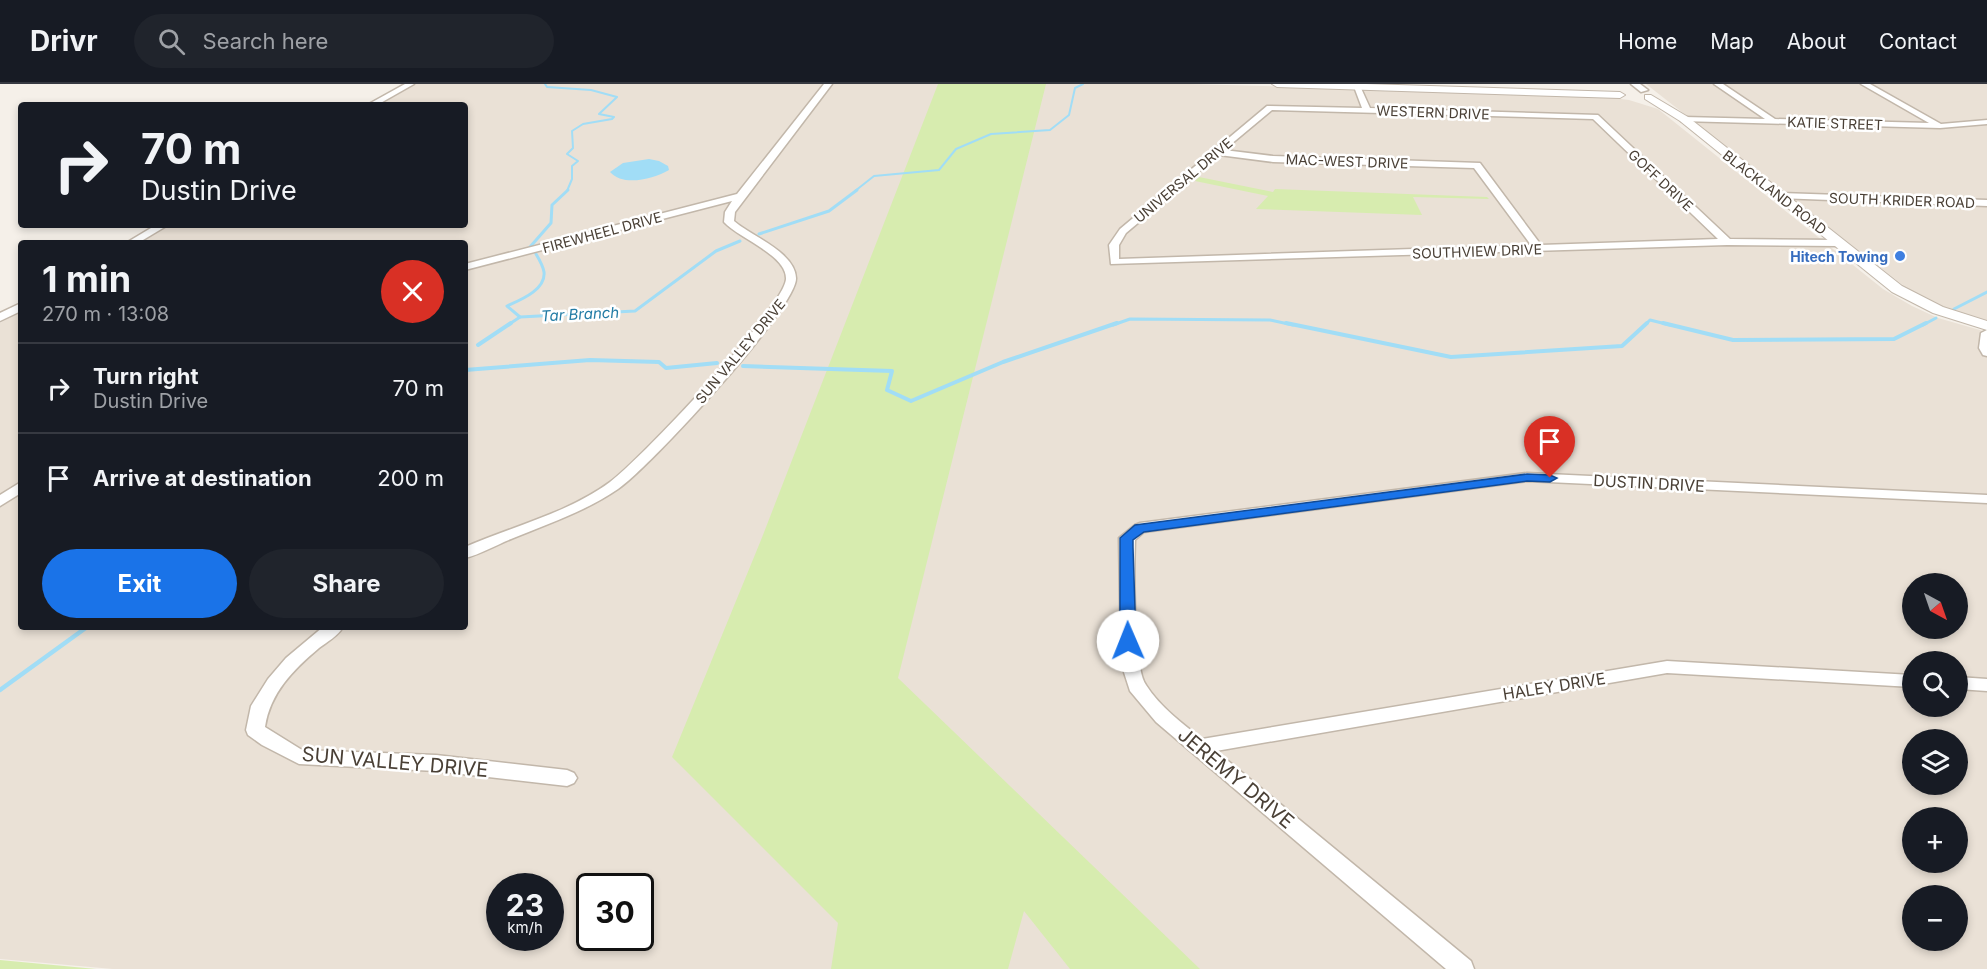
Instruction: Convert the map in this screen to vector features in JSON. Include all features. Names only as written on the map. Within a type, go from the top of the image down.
[{"type":"street","points":[[377,102],[410,84]]},
{"type":"street","name":"SUN VALLEY DRIVE","points":[[468,552],[568,510],[617,484],[652,452],[779,305],[790,287],[791,279],[786,266],[779,257],[729,222],[730,212],[828,84]]},
{"type":"street","name":"BLACKLAND ROAD","points":[[1277,84],[1581,92],[1637,96],[1683,119],[1908,296],[1938,310],[1987,326]]},
{"type":"street","points":[[1635,84],[1637,96]]},
{"type":"street","points":[[1718,84],[1773,122]]},
{"type":"street","points":[[1865,84],[1940,126]]},
{"type":"street","points":[[1356,86],[1367,111]]},
{"type":"street","name":"WESTERN DRIVE","points":[[1270,108],[1595,117]]},
{"type":"street","name":"UNIVERSAL DRIVE","points":[[1115,262],[1114,242],[1123,231],[1270,108]]},
{"type":"street","name":"GOFF DRIVE","points":[[1595,117],[1727,242]]},
{"type":"street","name":"KATIE STREET","points":[[1683,119],[1940,126],[1987,122]]},
{"type":"street","name":"MAC-WEST DRIVE","points":[[1217,152],[1273,159],[1477,165],[1539,249]]},
{"type":"street","name":"FIREWHEEL DRIVE","points":[[468,266],[740,196]]},
{"type":"street","name":"SOUTH KRIDER ROAD","points":[[1781,196],[1987,203]]},
{"type":"street","points":[[136,240],[158,228]]},
{"type":"street","name":"SOUTHVIEW DRIVE","points":[[1115,262],[1727,242],[1839,243]]},
{"type":"street","points":[[0,318],[18,308]]},
{"type":"street","points":[[1987,333],[1985,348],[1987,352]]},
{"type":"street","name":"DUSTIN DRIVE","points":[[1135,531],[1140,528],[1527,477],[1987,499]]},
{"type":"street","points":[[0,502],[18,488]]},
{"type":"street","name":"JEREMY DRIVE","points":[[1135,531],[1127,538],[1126,564],[1128,641],[1136,686],[1162,717],[1463,969]]},
{"type":"street","name":"SUN VALLEY DRIVE","points":[[331,630],[281,675],[259,707],[255,730],[268,740],[299,757],[436,763],[567,778]]},
{"type":"street","name":"HALEY DRIVE","points":[[1200,747],[1667,667],[1902,680]]},
{"type":"street","points":[[1968,684],[1987,685]]},
{"type":"shaded area","points":[[415,84],[1190,84],[1590,95],[1629,100],[1658,109],[1883,289],[1938,318],[1987,332],[1987,969],[113,969],[0,959],[0,323],[18,313],[18,630],[468,630],[468,240],[144,240],[165,228],[468,228],[468,102],[384,102]]},
{"type":"shaded area","points":[[1646,84],[1987,84],[1987,322],[1930,302],[1909,290]]},
{"type":"green space","points":[[938,84],[1046,84],[898,678],[1200,969],[1070,969],[1024,911],[1008,969],[831,969],[838,923],[672,757],[761,540]]},
{"type":"green space","points":[[1199,177],[1273,192],[1275,189],[1487,197],[1489,199],[1413,197],[1422,215],[1256,209],[1268,196],[1195,181]]},
{"type":"green space","points":[[0,960],[96,969],[0,969]]},
{"type":"water","points":[[649,159],[659,161],[668,166],[669,170],[647,179],[638,180],[622,179],[610,172],[623,163]]},
{"type":"waterway","points":[[545,84],[547,87],[591,90],[617,97],[599,114],[614,117],[612,119],[583,124],[572,131],[573,148],[567,154],[578,161],[572,166],[572,179],[567,191]]},
{"type":"waterway","name":"Tar Branch","points":[[855,191],[874,176],[939,170],[956,149],[991,134],[1050,130],[1069,115],[1075,88],[1083,84]]},
{"type":"waterway","name":"Tar Branch","points":[[759,234],[829,211],[857,190]]},
{"type":"waterway","points":[[530,247],[551,223],[552,205],[567,191]]},
{"type":"waterway","name":"Tar Branch","points":[[520,317],[635,311],[716,251],[740,241]]},
{"type":"waterway","points":[[520,317],[507,306],[531,294],[541,284],[544,272],[536,254]]},
{"type":"waterway","points":[[1954,309],[1987,292]]},
{"type":"waterway","name":"Tar Branch","points":[[478,345],[520,317]]},
{"type":"waterway","points":[[1923,325],[1936,318]]},
{"type":"waterway","points":[[1113,325],[1130,319],[1270,320],[1293,325]]},
{"type":"waterway","points":[[1647,323],[1650,320],[1670,325]]},
{"type":"waterway","points":[[743,366],[892,371],[887,390],[911,401],[1003,362],[1117,323]]},
{"type":"waterway","points":[[1286,323],[1451,357],[1622,346],[1647,323]]},
{"type":"waterway","points":[[1663,323],[1733,340],[1894,339],[1926,323]]},
{"type":"waterway","points":[[468,370],[590,360],[659,362],[666,368],[717,363]]},
{"type":"waterway","name":"Tar Branch","points":[[0,690],[83,630]]},
{"type":"place","name":"Hitech Towing","points":[[1900,256]]},
{"type":"route","points":[[1128,641],[1126,547],[1127,538],[1140,528],[1527,477],[1550,478]]}]
